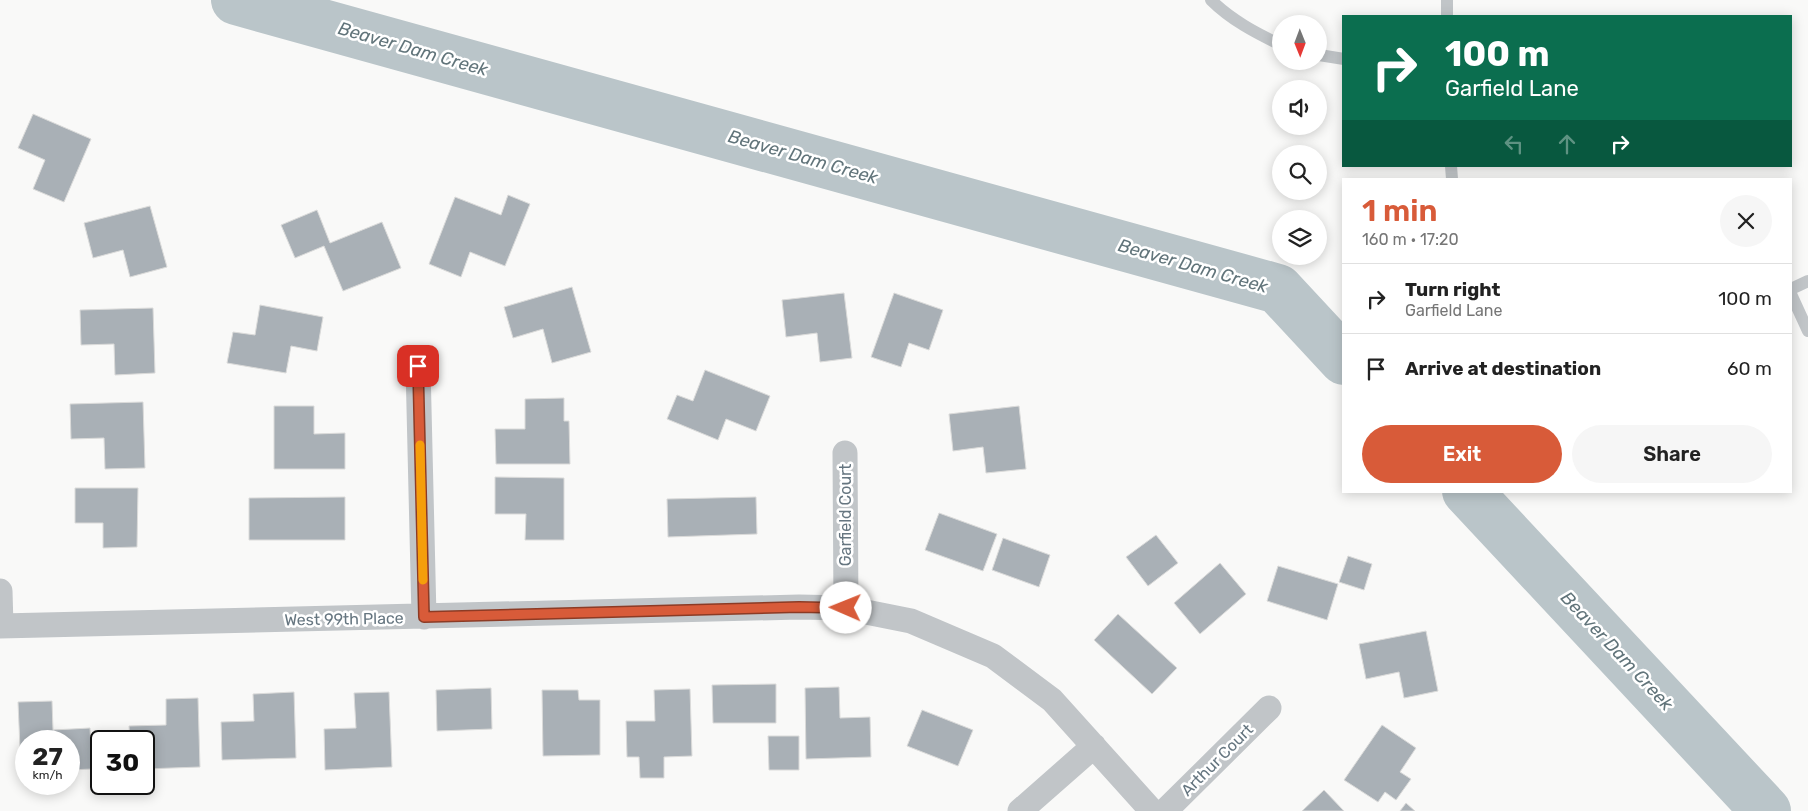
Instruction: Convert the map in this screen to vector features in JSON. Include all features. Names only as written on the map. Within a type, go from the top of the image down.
[{"type":"street","points":[[418,366],[424,617]]},
{"type":"street","name":"Garfield Court","points":[[845,453],[846,608]]},
{"type":"street","points":[[0,591],[0,626]]},
{"type":"street","name":"West 99th Place","points":[[0,626],[799,607],[846,608],[911,621],[993,656],[1052,700],[1152,811]]},
{"type":"street","name":"Arthur Court","points":[[1165,811],[1269,708]]},
{"type":"street","points":[[1020,811],[1094,746]]},
{"type":"lane","points":[[1211,0],[1221,10],[1254,33],[1272,41]]},
{"type":"lane","points":[[1447,0],[1448,15]]},
{"type":"lane","points":[[1328,56],[1342,59]]},
{"type":"lane","points":[[1792,288],[1808,281]]},
{"type":"lane","points":[[1792,296],[1808,331]]},
{"type":"building","points":[[33,114],[91,139],[64,202],[33,189],[45,160],[18,148]]},
{"type":"building","points":[[508,195],[530,204],[505,266],[470,252],[461,277],[429,264],[455,197],[501,215]]},
{"type":"building","points":[[150,206],[167,267],[130,277],[123,250],[93,258],[84,223]]},
{"type":"building","points":[[317,210],[330,243],[382,222],[401,268],[343,291],[324,246],[295,258],[281,225]]},
{"type":"building","points":[[572,287],[591,352],[552,363],[543,329],[513,338],[504,307]]},
{"type":"building","points":[[844,293],[852,358],[820,362],[817,333],[786,337],[782,300]]},
{"type":"building","points":[[894,293],[943,310],[929,350],[909,343],[901,367],[871,357]]},
{"type":"building","points":[[260,305],[323,317],[317,351],[291,346],[286,373],[227,363],[233,332],[255,335]]},
{"type":"building","points":[[153,308],[155,373],[115,375],[114,344],[81,345],[80,310]]},
{"type":"building","points":[[705,370],[770,396],[756,431],[726,419],[718,440],[667,419],[677,395],[693,401]]},
{"type":"building","points":[[564,398],[564,421],[569,421],[570,464],[496,464],[495,429],[525,429],[525,399]]},
{"type":"building","points":[[143,402],[145,468],[105,469],[104,438],[71,439],[70,404]]},
{"type":"building","points":[[274,406],[314,406],[314,434],[345,433],[345,469],[274,469]]},
{"type":"building","points":[[1019,406],[1026,469],[986,473],[983,447],[953,451],[949,414]]},
{"type":"building","points":[[495,477],[564,478],[564,540],[525,540],[526,514],[495,514]]},
{"type":"building","points":[[75,488],[138,488],[137,547],[103,548],[103,523],[75,523]]},
{"type":"building","points":[[345,497],[345,540],[249,540],[249,498]]},
{"type":"building","points":[[756,497],[757,534],[668,537],[667,499]]},
{"type":"building","points":[[939,513],[997,534],[983,571],[925,550]]},
{"type":"building","points":[[1156,535],[1178,563],[1148,586],[1126,557]]},
{"type":"building","points":[[1003,538],[1050,555],[1039,587],[992,570]]},
{"type":"building","points":[[1348,556],[1372,564],[1364,590],[1339,582]]},
{"type":"building","points":[[1220,563],[1246,594],[1200,634],[1174,603]]},
{"type":"building","points":[[1278,566],[1338,584],[1327,620],[1267,601]]},
{"type":"building","points":[[1118,614],[1177,668],[1152,694],[1094,640]]},
{"type":"building","points":[[1426,631],[1438,691],[1404,698],[1399,672],[1366,679],[1359,644]]},
{"type":"building","points":[[776,684],[776,723],[713,723],[712,685]]},
{"type":"building","points":[[839,687],[840,718],[870,717],[871,757],[806,759],[805,688]]},
{"type":"building","points":[[491,688],[492,729],[437,731],[436,690]]},
{"type":"building","points":[[690,689],[692,756],[664,757],[664,778],[640,778],[639,757],[627,757],[626,721],[655,721],[654,690]]},
{"type":"building","points":[[542,690],[578,690],[579,700],[600,700],[600,755],[543,756]]},
{"type":"building","points":[[294,692],[296,758],[222,760],[221,722],[254,721],[253,694]]},
{"type":"building","points":[[389,692],[392,767],[325,770],[324,729],[356,728],[354,693]]},
{"type":"building","points":[[198,698],[200,767],[155,769],[155,730],[129,730],[129,726],[166,725],[166,699]]},
{"type":"building","points":[[52,701],[53,730],[19,730],[18,702]]},
{"type":"building","points":[[922,710],[973,730],[958,766],[907,746]]},
{"type":"building","points":[[1382,725],[1416,748],[1400,772],[1411,779],[1396,800],[1385,792],[1378,802],[1344,780]]},
{"type":"building","points":[[90,728],[90,769],[80,770],[80,730],[53,730]]},
{"type":"building","points":[[768,736],[799,736],[799,770],[769,770]]},
{"type":"building","points":[[1324,790],[1344,811],[1302,811]]},
{"type":"building","points":[[1406,803],[1415,811],[1400,811]]},
{"type":"waterway","name":"Beaver Dam Creek","points":[[236,0],[1278,289],[1342,358]]},
{"type":"waterway","name":"Beaver Dam Creek","points":[[1469,493],[1766,811]]},
{"type":"slow traffic","points":[[420,445],[423,580]]},
{"type":"route","points":[[418,366],[424,617],[799,607],[846,608]]}]
